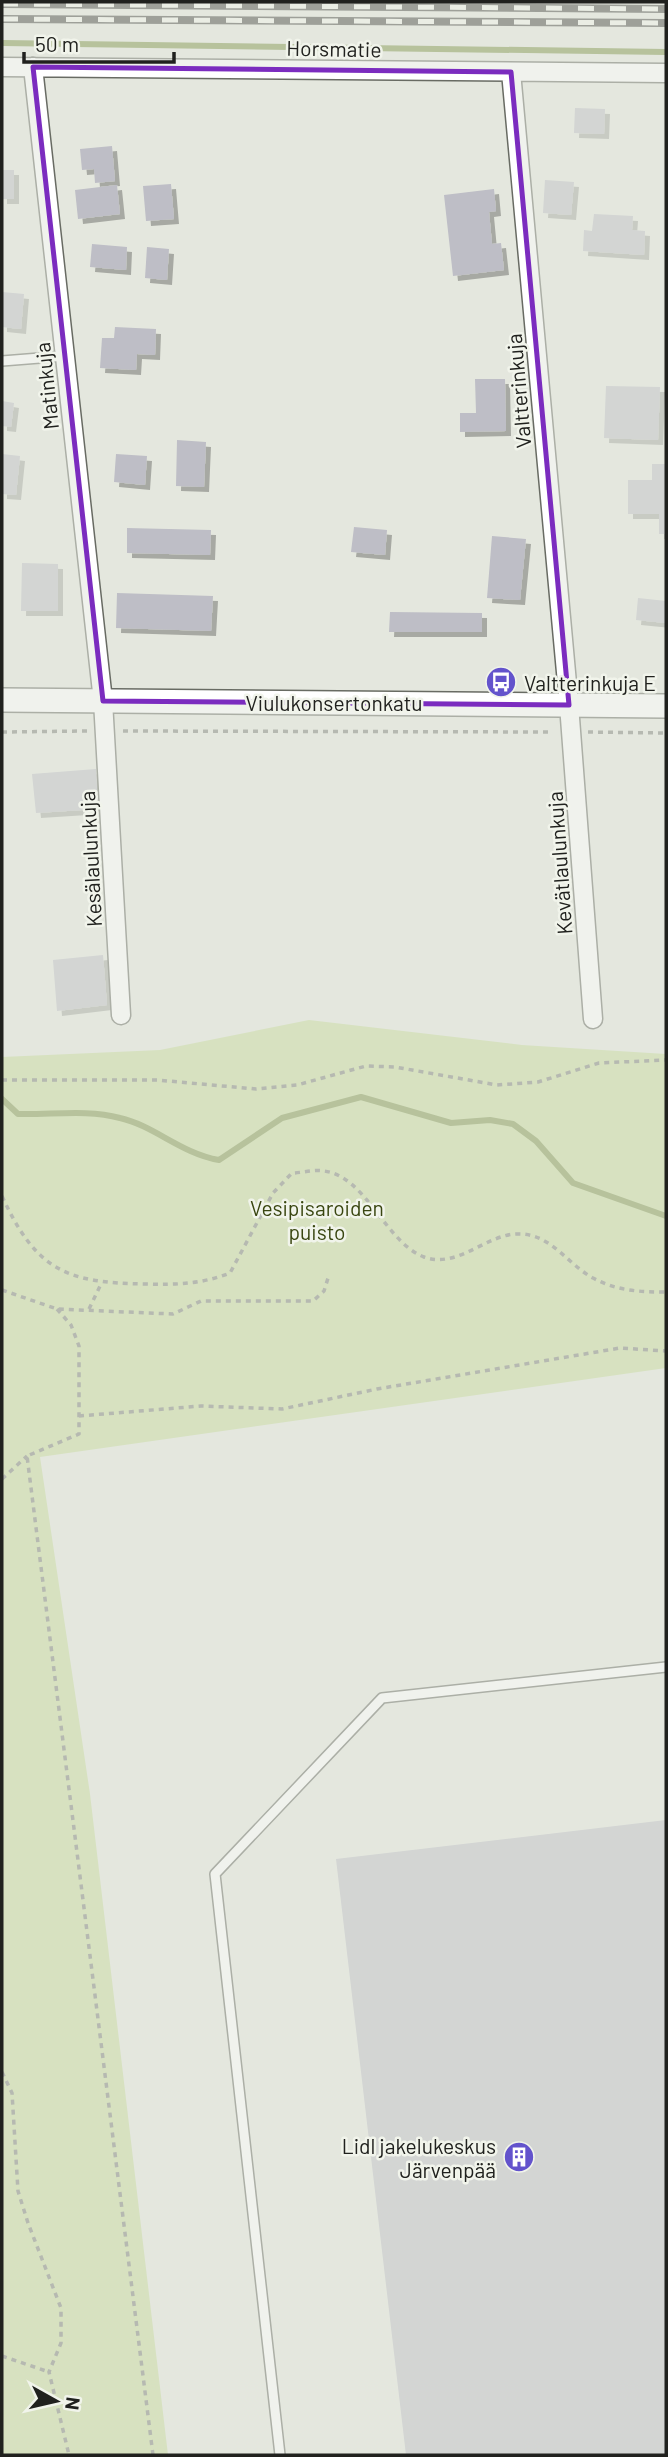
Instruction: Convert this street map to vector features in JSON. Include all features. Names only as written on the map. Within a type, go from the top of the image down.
[{"type":"street","name":"Horsmatie","points":[[2,66],[666,73]]},
{"type":"street","name":"Matinkuja","points":[[33,67],[103,701]]},
{"type":"street","name":"Valtterinkuja","points":[[511,72],[569,705]]},
{"type":"street","name":"Viulukonsertonkatu","points":[[2,700],[666,706]]},
{"type":"street","name":"Kesälaulunkuja","points":[[103,701],[121,1015]]},
{"type":"street","name":"Kevätlaulunkuja","points":[[569,705],[593,1019]]},
{"type":"lane","points":[[2,361],[65,356]]},
{"type":"lane","points":[[280,2455],[215,1874],[382,1698],[666,1667]]},
{"type":"path","points":[[2,732],[666,733]]},
{"type":"path","points":[[2,1080],[158,1080],[256,1088],[297,1085],[366,1066],[395,1067],[497,1085],[538,1082],[600,1063],[666,1060]]},
{"type":"path","points":[[2,1196],[18,1230],[39,1256],[70,1275],[101,1284],[177,1285],[207,1282],[230,1273],[272,1193],[292,1173],[325,1171],[346,1179],[407,1246],[425,1258],[450,1259],[516,1234],[547,1241],[593,1278],[605,1283],[629,1292],[666,1292]]},
{"type":"path","points":[[2,1290],[57,1309],[173,1314],[201,1301],[313,1301],[324,1291],[329,1275]]},
{"type":"path","points":[[89,1310],[101,1284]]},
{"type":"path","points":[[2,1479],[27,1456],[79,1434],[79,1346],[71,1325],[57,1309]]},
{"type":"path","points":[[79,1416],[201,1406],[282,1409],[377,1389],[620,1349],[666,1351]]},
{"type":"path","points":[[27,1456],[153,2455]]},
{"type":"path","points":[[2,2072],[12,2093],[19,2191],[27,2224],[61,2308],[61,2343],[49,2372],[69,2455]]},
{"type":"path","points":[[2,2356],[49,2372]]},
{"type":"highlighted area","points":[[33,67],[511,72],[569,705],[103,701]]},
{"type":"green space","name":"Vesipisaroiden puisto","points":[[309,1020],[522,1045],[666,1054],[666,1368],[40,1457],[90,1794],[168,2455],[2,2455],[2,1057],[160,1050]]},
{"type":"building","points":[[575,108],[605,109],[604,134],[574,133]]},
{"type":"building","points":[[112,146],[115,181],[95,183],[94,169],[82,170],[80,149]]},
{"type":"building","points":[[2,170],[14,170],[14,199],[2,199]]},
{"type":"building","points":[[545,180],[574,182],[571,215],[543,213]]},
{"type":"building","points":[[171,184],[174,219],[146,221],[143,186]]},
{"type":"building","points":[[117,185],[120,214],[78,219],[75,190]]},
{"type":"building","points":[[494,189],[496,211],[489,212],[492,244],[501,243],[504,270],[453,276],[444,195]]},
{"type":"building","points":[[594,214],[633,216],[632,230],[645,231],[644,255],[583,251],[584,230],[592,231]]},
{"type":"building","points":[[92,244],[127,247],[126,270],[90,267]]},
{"type":"building","points":[[147,247],[169,249],[167,280],[145,278]]},
{"type":"building","points":[[2,292],[24,294],[21,329],[2,327]]},
{"type":"building","points":[[115,327],[156,329],[155,355],[137,354],[136,370],[100,368],[102,338],[114,338]]},
{"type":"building","points":[[475,379],[505,379],[506,431],[460,432],[460,413],[476,413]]},
{"type":"building","points":[[606,386],[660,387],[658,440],[604,438]]},
{"type":"building","points":[[2,401],[14,403],[11,427],[2,426]]},
{"type":"building","points":[[177,440],[206,442],[204,487],[176,486]]},
{"type":"building","points":[[2,454],[20,456],[16,495],[2,494]]},
{"type":"building","points":[[116,454],[147,456],[145,485],[114,482]]},
{"type":"building","points":[[652,464],[666,464],[666,534],[659,534],[659,514],[628,514],[628,480],[652,480]]},
{"type":"building","points":[[354,527],[387,530],[385,555],[351,552]]},
{"type":"building","points":[[127,528],[211,530],[210,555],[127,553]]},
{"type":"building","points":[[492,536],[526,539],[520,600],[487,598]]},
{"type":"building","points":[[22,563],[58,564],[58,611],[21,611]]},
{"type":"building","points":[[117,593],[213,596],[211,631],[116,628]]},
{"type":"building","points":[[638,598],[666,601],[666,623],[636,620]]},
{"type":"building","points":[[390,612],[482,613],[482,632],[389,632]]},
{"type":"building","points":[[96,769],[98,809],[36,813],[32,774]]},
{"type":"building","points":[[103,955],[107,1005],[57,1011],[53,960]]},
{"type":"building","name":"Lidl jakelukeskus Järvenpää","points":[[666,1820],[666,2455],[406,2455],[336,1859]]},
{"type":"waterway","points":[[2,43],[666,52]]},
{"type":"waterway","points":[[2,1099],[18,1114],[82,1113],[120,1118],[145,1127],[192,1152],[219,1160],[282,1118],[361,1097],[451,1123],[490,1120],[513,1124],[536,1141],[573,1183],[666,1216]]},
{"type":"railway","points":[[2,4],[666,9]]},
{"type":"railway","points":[[2,19],[666,23]]},
{"type":"place","name":"Valtterinkuja E","points":[[501,682]]},
{"type":"place","name":"Lidl jakelukeskus Järvenpää","points":[[519,2157]]}]
